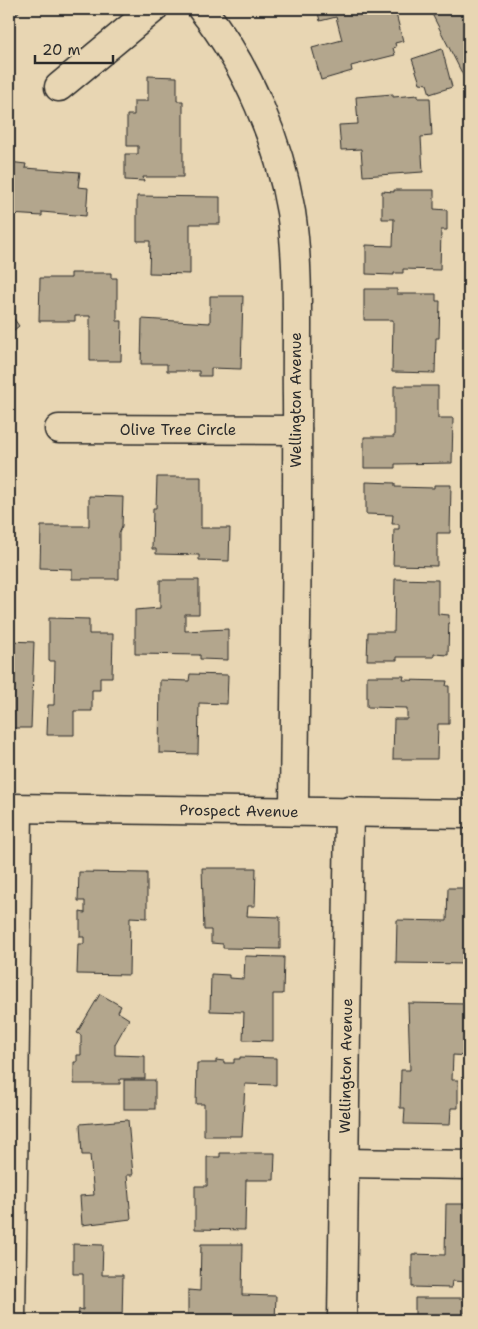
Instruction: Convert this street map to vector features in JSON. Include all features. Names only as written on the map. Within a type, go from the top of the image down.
[{"type":"street","points":[[59,87],[154,9]]},
{"type":"street","name":"Wellington Avenue","points":[[202,9],[234,56],[259,106],[277,157],[291,212],[296,278],[297,430],[294,811]]},
{"type":"street","name":"Olive Tree Circle","points":[[59,429],[297,430]]},
{"type":"street","points":[[11,1320],[13,808]]},
{"type":"street","name":"Prospect Avenue","points":[[13,808],[469,814]]},
{"type":"street","name":"Wellington Avenue","points":[[342,1320],[349,811]]},
{"type":"street","points":[[345,1163],[469,1165]]},
{"type":"building","points":[[9,9],[22,9],[9,21]]},
{"type":"building","points":[[317,9],[382,9],[383,13],[395,10],[403,41],[395,43],[396,47],[393,48],[395,55],[351,66],[352,71],[321,80],[312,48],[342,40],[336,17],[320,21]]},
{"type":"building","points":[[442,9],[469,9],[469,74],[464,77],[432,14]]},
{"type":"building","points":[[442,49],[452,87],[430,94],[427,84],[420,83],[412,59]]},
{"type":"building","points":[[148,76],[177,77],[177,101],[183,101],[183,177],[143,177],[144,181],[125,180],[125,154],[138,154],[138,146],[127,146],[127,115],[134,115],[134,101],[148,101]]},
{"type":"building","points":[[393,94],[393,97],[418,95],[418,98],[430,98],[432,136],[421,137],[423,172],[363,176],[361,149],[341,150],[339,125],[358,124],[356,97]]},
{"type":"building","points":[[9,162],[26,164],[25,168],[80,172],[78,187],[88,188],[86,216],[42,212],[42,216],[9,214]]},
{"type":"building","points":[[394,190],[434,190],[434,209],[447,210],[447,230],[441,230],[440,270],[403,269],[403,273],[394,273],[394,275],[366,274],[366,245],[393,246],[394,219],[382,219],[382,191],[394,192]]},
{"type":"building","points":[[137,196],[220,197],[220,224],[190,224],[190,274],[149,273],[150,241],[137,241]]},
{"type":"building","points":[[71,273],[111,273],[111,278],[117,278],[117,321],[122,321],[121,361],[90,361],[90,316],[75,316],[75,321],[39,321],[40,278],[71,278]]},
{"type":"building","points":[[364,289],[397,289],[397,294],[436,294],[436,301],[440,301],[439,338],[436,338],[435,373],[392,372],[393,320],[364,320]]},
{"type":"building","points":[[210,296],[243,296],[241,369],[211,368],[211,376],[199,376],[199,371],[167,371],[167,364],[141,364],[142,319],[210,323]]},
{"type":"building","points":[[9,312],[19,326],[9,334]]},
{"type":"building","points":[[394,386],[438,386],[438,418],[453,418],[452,463],[395,464],[395,468],[364,468],[364,437],[394,437]]},
{"type":"building","points":[[157,477],[201,477],[201,528],[230,528],[229,561],[199,560],[199,555],[156,554],[156,549],[152,549],[153,508],[156,508]]},
{"type":"building","points":[[366,482],[395,483],[395,487],[434,488],[434,485],[451,485],[450,533],[437,533],[437,566],[393,565],[394,529],[399,529],[399,524],[392,524],[393,515],[366,514]]},
{"type":"building","points":[[89,496],[123,497],[122,526],[119,533],[119,579],[72,579],[72,569],[40,568],[41,526],[89,526]]},
{"type":"building","points":[[395,579],[438,580],[438,614],[449,615],[448,655],[434,654],[434,657],[397,657],[397,660],[367,660],[368,632],[394,632]]},
{"type":"building","points":[[160,580],[199,580],[199,614],[185,614],[185,631],[228,629],[228,660],[200,659],[200,655],[135,654],[135,610],[160,608]]},
{"type":"building","points":[[49,618],[89,619],[89,634],[113,634],[112,677],[100,677],[100,690],[92,690],[92,711],[74,711],[74,735],[47,735],[48,705],[54,705],[55,661],[49,661]]},
{"type":"building","points":[[9,641],[34,642],[31,728],[9,728]]},
{"type":"building","points":[[190,674],[228,675],[227,704],[199,703],[198,754],[159,753],[160,680],[189,681]]},
{"type":"building","points":[[367,676],[404,676],[403,680],[447,681],[446,686],[449,686],[449,724],[438,724],[437,759],[393,759],[394,719],[407,719],[407,708],[367,707]]},
{"type":"building","points":[[202,868],[256,868],[255,906],[248,906],[247,916],[280,917],[280,949],[223,948],[223,944],[211,943],[211,930],[204,930]]},
{"type":"building","points":[[79,872],[147,873],[147,918],[130,917],[129,975],[77,974],[78,944],[84,944],[84,937],[80,937],[80,912],[85,913],[85,901],[78,901]]},
{"type":"building","points":[[448,888],[469,888],[469,964],[396,963],[397,920],[447,921]]},
{"type":"building","points":[[245,956],[284,957],[283,994],[273,994],[273,1041],[243,1040],[244,1012],[210,1011],[211,974],[229,975],[229,978],[244,979]]},
{"type":"building","points":[[100,994],[121,1006],[118,1012],[129,1019],[115,1044],[115,1055],[145,1056],[145,1079],[120,1079],[120,1084],[74,1084],[74,1062],[77,1062],[77,1055],[81,1055],[81,1035],[77,1033]]},
{"type":"building","points":[[408,1003],[469,1004],[469,1056],[453,1055],[452,1080],[458,1080],[458,1108],[451,1108],[450,1125],[404,1124],[405,1108],[400,1108],[401,1070],[410,1070]]},
{"type":"building","points":[[240,1057],[276,1058],[276,1085],[245,1084],[242,1136],[204,1136],[204,1104],[196,1104],[197,1063],[216,1063],[216,1060],[224,1061],[224,1063],[234,1063],[234,1059],[240,1059]]},
{"type":"building","points":[[124,1080],[155,1080],[155,1109],[124,1109]]},
{"type":"building","points":[[128,1120],[133,1175],[127,1175],[131,1219],[82,1225],[80,1196],[94,1195],[90,1155],[82,1155],[80,1124]]},
{"type":"building","points":[[220,1153],[275,1153],[274,1180],[246,1180],[245,1230],[195,1229],[195,1186],[207,1186],[207,1157],[220,1157]]},
{"type":"building","points":[[446,1204],[469,1204],[469,1282],[452,1281],[451,1288],[412,1287],[412,1254],[445,1255]]},
{"type":"building","points":[[73,1244],[103,1245],[102,1275],[123,1275],[122,1320],[78,1320],[79,1309],[83,1310],[83,1274],[73,1274]]},
{"type":"building","points":[[201,1244],[243,1244],[242,1295],[276,1296],[275,1320],[188,1319],[188,1290],[200,1291]]},
{"type":"building","points":[[415,1298],[468,1298],[469,1320],[415,1320]]}]
